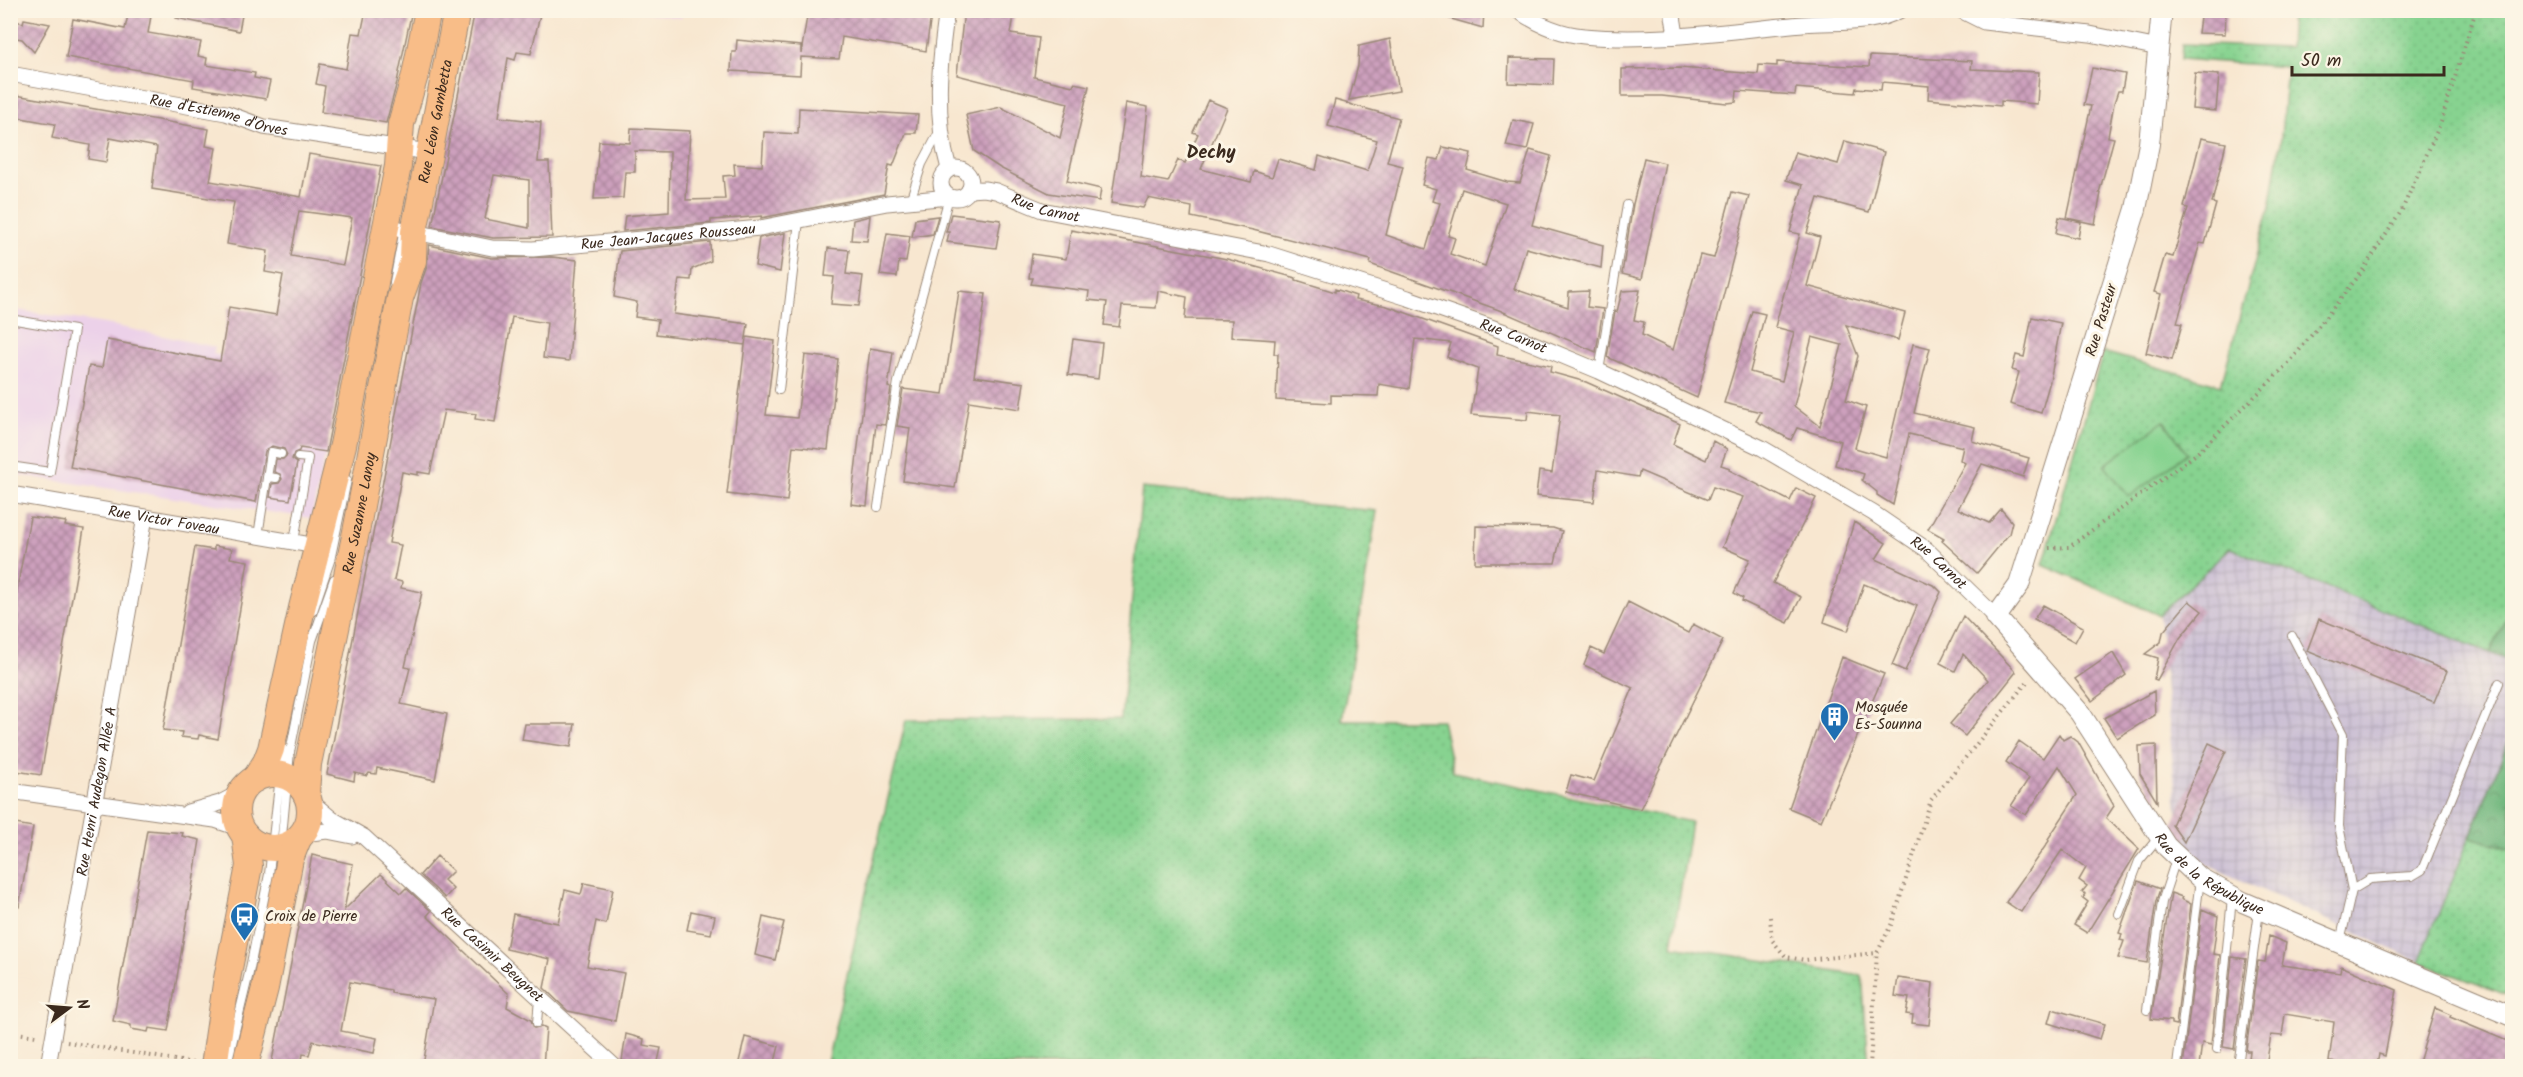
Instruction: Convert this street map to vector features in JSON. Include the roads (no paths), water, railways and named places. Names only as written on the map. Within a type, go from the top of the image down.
[{"type":"main road","name":"Rue Léon Gambetta","points":[[400,227],[414,149],[457,10]]},
{"type":"main road","name":"Rue Léon Gambetta","points":[[414,149],[401,124],[430,22]]},
{"type":"main road","name":"Rue Suzanne Lanoy","points":[[265,781],[266,762],[271,749],[306,544],[344,445],[400,227]]},
{"type":"main road","name":"Rue Suzanne Lanoy","points":[[245,1066],[265,988],[290,859],[288,842],[310,814],[307,796],[310,755],[357,527],[400,298],[413,261],[400,227]]},
{"type":"main road","points":[[207,1066],[249,866],[243,832],[236,810],[265,781],[296,782],[307,796]]},
{"type":"main road","points":[[243,832],[259,846],[288,842]]},
{"type":"street","points":[[947,10],[939,84],[940,130],[949,170]]},
{"type":"street","points":[[1517,10],[1552,29],[1583,36],[1676,35],[1811,23],[1861,22],[1885,18],[1901,10]]},
{"type":"street","points":[[1672,10],[1676,35]]},
{"type":"street","points":[[1960,10],[1984,22],[2090,34],[2159,48]]},
{"type":"street","name":"Rue Pasteur","points":[[1996,617],[2019,585],[2136,209],[2149,144],[2162,10]]},
{"type":"street","name":"Rue d'Estienne d'Orves","points":[[10,74],[226,113],[264,127],[414,149]]},
{"type":"street","points":[[958,168],[966,172],[971,180],[969,190],[961,197],[949,197],[942,190],[941,181],[949,170],[958,168]]},
{"type":"street","name":"Rue Carnot","points":[[969,190],[996,191],[1042,210],[1269,254],[1408,298],[1508,333],[1599,371],[1762,448],[1873,513],[1926,549],[1996,617]]},
{"type":"street","name":"Rue Jean-Jacques Rousseau","points":[[400,227],[492,248],[518,249],[743,230],[910,201],[949,197]]},
{"type":"street","name":"Rue Victor Foveau","points":[[10,494],[306,544]]},
{"type":"street","name":"Rue Henri Audegon Allée A","points":[[48,1066],[145,517]]},
{"type":"street","name":"Rue de la République","points":[[1996,617],[2040,665],[2090,726],[2159,837],[2176,858],[2200,878],[2232,897],[2259,909],[2512,1016]]},
{"type":"street","points":[[170,813],[211,807],[265,781]]},
{"type":"street","points":[[10,791],[215,820],[243,832]]},
{"type":"street","name":"Rue Casimir Beugnet","points":[[307,796],[332,819],[359,834],[614,1066]]},
{"type":"street","name":"Rue Casimir Beugnet","points":[[288,842],[320,830],[334,831],[369,843]]},
{"type":"lane","points":[[423,79],[430,22]]},
{"type":"lane","points":[[910,201],[922,164],[940,130]]},
{"type":"lane","points":[[878,507],[898,382],[949,197]]},
{"type":"lane","points":[[1599,371],[1627,205]]},
{"type":"lane","points":[[779,390],[800,221]]},
{"type":"lane","points":[[368,368],[400,227]]},
{"type":"lane","points":[[355,489],[400,227]]},
{"type":"lane","points":[[10,319],[74,330],[50,472],[11,466]]},
{"type":"lane","points":[[258,536],[269,494],[267,477],[271,452],[281,454]]},
{"type":"lane","points":[[298,457],[308,458],[301,499],[306,544]]},
{"type":"lane","points":[[234,1066],[288,842],[265,781],[330,561],[349,467]]},
{"type":"lane","points":[[267,477],[276,478]]},
{"type":"lane","points":[[293,481],[304,483]]},
{"type":"lane","points":[[290,497],[301,499]]},
{"type":"lane","points":[[265,781],[337,571]]},
{"type":"lane","points":[[2292,636],[2343,734],[2339,826],[2352,890],[2340,944]]},
{"type":"lane","points":[[2352,890],[2370,879],[2412,876],[2422,870],[2499,683]]},
{"type":"lane","points":[[2119,914],[2139,861],[2159,837]]},
{"type":"lane","points":[[226,1066],[249,973],[288,842]]},
{"type":"lane","points":[[2147,1010],[2162,902],[2176,858]]},
{"type":"lane","points":[[2177,1066],[2200,878]]},
{"type":"lane","points":[[2217,1049],[2232,897]]},
{"type":"lane","points":[[2238,1066],[2259,909]]},
{"type":"lane","points":[[537,1023],[539,998]]},
{"type":"place","name":"Mosquée Es-Sounna","points":[[1834,742]]},
{"type":"place","name":"Croix de Pierre","points":[[244,942]]},
{"type":"district","name":"Dechy","points":[[1211,152]]}]
